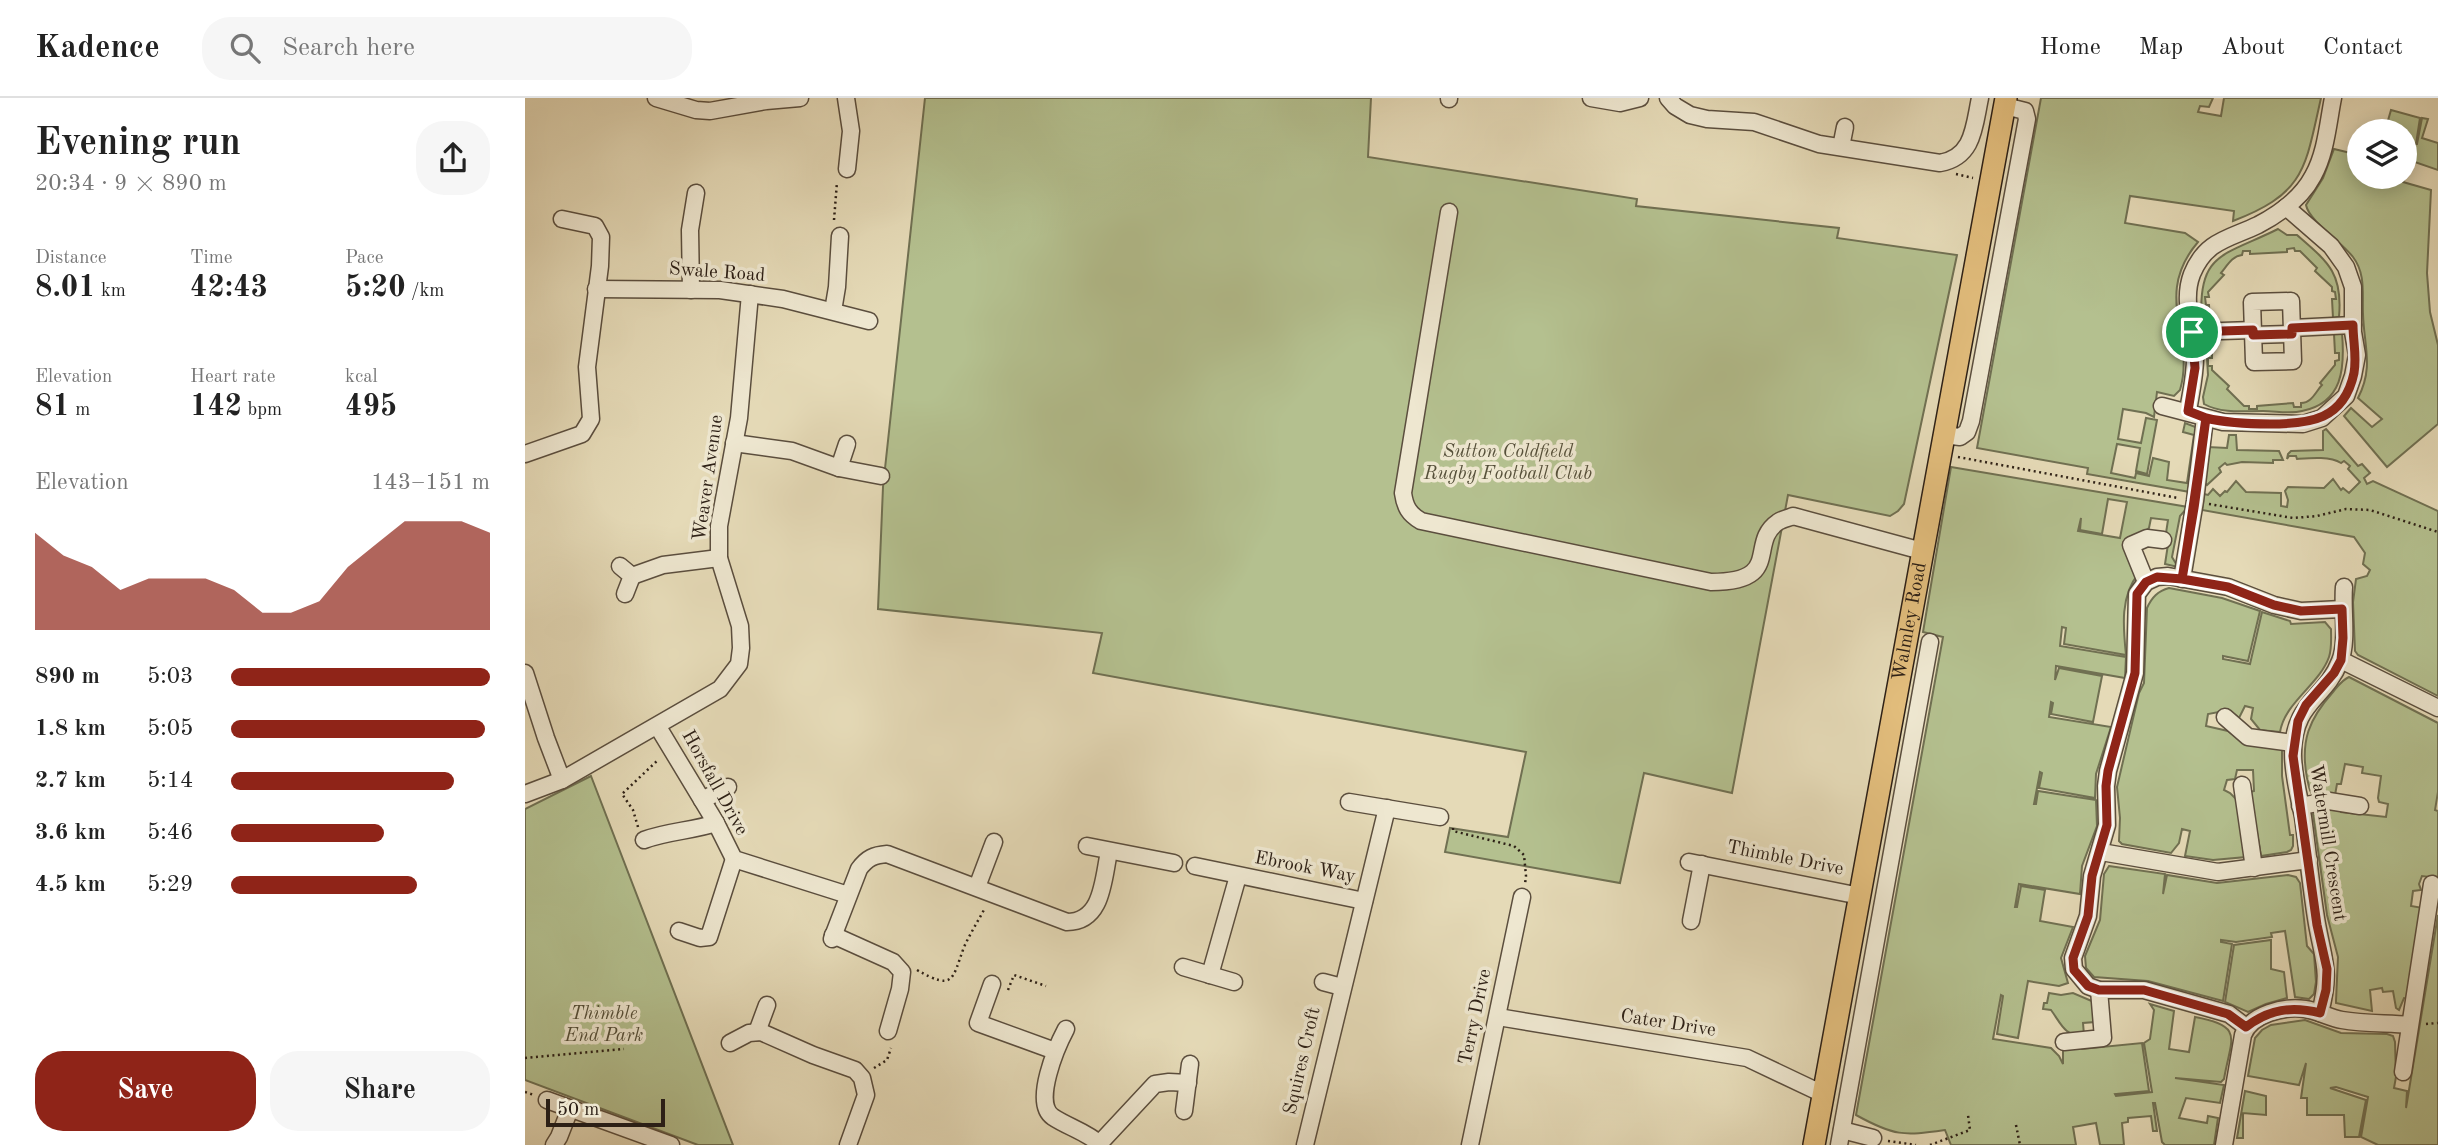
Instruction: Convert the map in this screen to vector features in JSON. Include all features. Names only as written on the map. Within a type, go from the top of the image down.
[{"type":"main road","name":"Walmley Road","points":[[1814,1145],[2005,102]]},
{"type":"street","points":[[656,98],[696,110],[710,111],[797,98]]},
{"type":"street","points":[[846,98],[851,131],[847,169]]},
{"type":"street","points":[[1591,98],[1620,103],[1640,98]]},
{"type":"street","points":[[1668,98],[1690,115],[1707,119],[1754,122],[1805,141],[1940,163],[1955,159],[1969,146],[1980,98]]},
{"type":"street","points":[[2188,411],[2195,368],[2187,292],[2191,276],[2210,247],[2228,236],[2258,225],[2287,207],[2313,176],[2321,155],[2333,98]]},
{"type":"street","points":[[1944,435],[1961,437],[1967,432],[1971,421],[2027,119],[2025,111],[2005,102]]},
{"type":"street","points":[[1842,147],[1845,127]]},
{"type":"street","points":[[691,290],[690,230],[696,193]]},
{"type":"street","points":[[2162,406],[2223,422],[2303,424],[2322,418],[2346,396],[2357,355],[2353,325],[2353,287],[2346,267],[2331,246],[2287,207]]},
{"type":"street","points":[[1449,212],[1403,493],[1405,505],[1411,515],[1421,521],[1711,582],[1742,579],[1754,572],[1759,565],[1769,531],[1777,522],[1793,516],[1922,551]]},
{"type":"street","points":[[525,454],[582,435],[591,419],[587,367],[601,237],[595,226],[562,219]]},
{"type":"street","points":[[833,311],[840,236]]},
{"type":"street","name":"Swale Road","points":[[596,289],[720,290],[833,311],[869,321]]},
{"type":"street","name":"Weaver Avenue","points":[[525,794],[562,780],[658,727],[720,689],[739,664],[740,626],[719,558],[719,526],[739,418],[750,294]]},
{"type":"street","points":[[2291,301],[2292,331],[2293,361],[2254,362],[2252,302],[2291,301]]},
{"type":"street","points":[[2192,332],[2292,331],[2353,325]]},
{"type":"street","points":[[2182,579],[2206,418]]},
{"type":"street","points":[[733,443],[792,451],[839,468],[881,476]]},
{"type":"street","points":[[839,468],[847,444]]},
{"type":"street","points":[[2146,582],[2131,545],[2147,538],[2163,540]]},
{"type":"street","points":[[625,594],[626,571],[719,558]]},
{"type":"street","points":[[2246,1027],[2228,1014],[2144,990],[2099,990],[2079,979],[2074,970],[2073,958],[2088,916],[2092,876],[2107,825],[2108,771],[2135,673],[2137,594],[2146,582],[2157,577],[2228,587],[2274,605],[2301,611],[2342,609]]},
{"type":"street","points":[[2344,587],[2341,660],[2438,708]]},
{"type":"street","points":[[1842,1131],[1929,648],[1905,650]]},
{"type":"street","name":"Watermill Crescent","points":[[2320,1013],[2326,990],[2327,969],[2317,925],[2295,775],[2293,743],[2298,721],[2306,705],[2334,673],[2341,660]]},
{"type":"street","points":[[525,673],[545,738],[562,780]]},
{"type":"street","points":[[2225,717],[2248,737],[2293,743]]},
{"type":"street","name":"Horsfall Drive","points":[[658,727],[716,823],[734,859],[849,895]]},
{"type":"street","points":[[2242,785],[2254,868]]},
{"type":"street","points":[[702,800],[728,787]]},
{"type":"street","points":[[2300,806],[2329,801],[2360,806]]},
{"type":"street","points":[[1349,802],[1440,817]]},
{"type":"street","name":"Squires Croft","points":[[1304,1145],[1387,808]]},
{"type":"street","points":[[644,840],[663,833],[693,831],[716,823]]},
{"type":"street","points":[[977,887],[994,842]]},
{"type":"street","points":[[1087,846],[1174,863]]},
{"type":"street","points":[[890,1039],[900,1002],[902,972],[897,965],[832,937],[863,863],[875,855],[887,854],[1067,922],[1083,920],[1093,910],[1098,901],[1109,852]]},
{"type":"street","points":[[2101,852],[2209,871],[2309,860]]},
{"type":"street","name":"Horsfall Drive","points":[[679,931],[700,938],[709,937],[734,859]]},
{"type":"street","name":"Thimble Drive","points":[[1691,920],[1696,863],[1860,895]]},
{"type":"street","name":"Ebrook Way","points":[[1195,866],[1364,901]]},
{"type":"street","name":"Ebrook Way","points":[[1210,975],[1238,876]]},
{"type":"street","points":[[2403,1072],[2432,884]]},
{"type":"street","name":"Terry Drive","points":[[1470,1145],[1499,1017],[1522,897]]},
{"type":"street","points":[[1183,967],[1234,982]]},
{"type":"street","name":"Squires Croft","points":[[1323,982],[1342,986]]},
{"type":"street","points":[[992,984],[978,1023],[1055,1051]]},
{"type":"street","points":[[2064,1042],[2103,1038],[2099,990]]},
{"type":"street","points":[[757,1032],[767,1005]]},
{"type":"street","points":[[2229,1144],[2246,1027],[2263,1016],[2283,1009],[2304,1009],[2342,1020],[2409,1025]]},
{"type":"street","name":"Cater Drive","points":[[1499,1017],[1747,1058],[1821,1103],[1842,1131],[1873,1138]]},
{"type":"street","points":[[1066,1029],[1055,1051],[1045,1090],[1047,1112],[1100,1144],[1156,1084],[1188,1083]]},
{"type":"street","points":[[730,1043],[757,1032],[855,1069],[860,1075],[866,1095],[848,1145]]},
{"type":"street","points":[[1184,1111],[1191,1064]]},
{"type":"street","points":[[547,1100],[671,1145]]},
{"type":"street","points":[[554,1145],[570,1109]]},
{"type":"path","points":[[1927,162],[1946,172],[1991,181]]},
{"type":"path","points":[[644,840],[635,822],[633,810],[622,794],[671,747]]},
{"type":"path","points":[[1440,817],[1452,820],[1453,831],[1514,846],[1524,855],[1526,876],[1522,897]]},
{"type":"path","points":[[914,968],[936,981],[947,981],[955,973],[964,947],[993,893]]},
{"type":"path","points":[[992,984],[1009,991],[1014,975],[1046,986]]},
{"type":"path","points":[[860,1075],[887,1060],[890,1039]]},
{"type":"path","points":[[525,1058],[624,1049]]},
{"type":"path","points":[[1930,1145],[1970,1130],[1968,1115]]},
{"type":"path","points":[[2015,1125],[2020,1145]]},
{"type":"path","points":[[1873,1138],[1916,1145]]},
{"type":"green space","name":"Sutton Coldfield Rugby Football Club","points":[[925,98],[1371,98],[1368,157],[1637,199],[1636,206],[1839,228],[1837,238],[1957,255],[1904,504],[1890,516],[1788,495],[1732,793],[1644,773],[1620,883],[1445,852],[1450,828],[1508,837],[1526,752],[1093,673],[1102,633],[878,609],[883,487]]},
{"type":"green space","points":[[2041,98],[2213,98],[2209,107],[2200,106],[2198,112],[2221,116],[2224,98],[2321,98],[2311,143],[2298,175],[2289,188],[2257,211],[2233,221],[2234,211],[2130,196],[2125,223],[2185,233],[2198,242],[2185,262],[2178,280],[2176,298],[2183,352],[2180,390],[2174,396],[2157,392],[2154,417],[2123,409],[2118,439],[2141,443],[2146,418],[2157,420],[2147,474],[2136,471],[2140,448],[2117,444],[2111,473],[2135,478],[2136,473],[2149,476],[2153,458],[2169,462],[2167,480],[2187,483],[2194,435],[2183,432],[2185,423],[2198,428],[2190,492],[2087,474],[2088,468],[1977,448]]},
{"type":"green space","points":[[2391,110],[2420,118],[2417,138],[2417,119],[2388,119]]},
{"type":"green space","points":[[2422,118],[2428,119],[2422,138],[2438,143],[2438,170],[2417,163]]},
{"type":"green space","points":[[2334,149],[2347,152],[2347,189],[2417,189],[2417,186],[2431,190],[2427,273],[2430,312],[2438,345],[2438,424],[2387,467],[2344,416],[2351,408],[2372,427],[2382,419],[2358,398],[2367,366],[2360,270],[2348,251],[2313,218],[2306,205],[2323,178]]},
{"type":"green space","points":[[2278,229],[2287,235],[2297,235],[2325,261],[2336,279],[2340,302],[2339,317],[2333,318],[2332,299],[2336,299],[2332,287],[2315,271],[2317,268],[2294,248],[2287,249],[2287,252],[2250,254],[2250,251],[2243,251],[2242,255],[2233,259],[2221,273],[2224,275],[2208,292],[2209,297],[2205,297],[2206,305],[2209,305],[2210,324],[2202,324],[2201,300],[2209,269],[2229,252]]},
{"type":"green space","points":[[2342,333],[2343,359],[2339,382],[2326,400],[2316,407],[2293,412],[2233,411],[2204,404],[2208,375],[2206,340],[2212,339],[2212,358],[2208,358],[2208,366],[2212,366],[2212,370],[2229,386],[2227,389],[2244,406],[2257,409],[2257,406],[2293,403],[2294,407],[2301,407],[2301,403],[2313,396],[2335,365],[2335,361],[2339,360],[2339,353],[2335,353],[2334,334]]},
{"type":"green space","points":[[2326,429],[2358,466],[2362,464],[2370,473],[2364,478],[2367,484],[2373,481],[2438,511],[2438,696],[2355,651],[2353,602],[2356,579],[2367,576],[2370,570],[2363,564],[2365,553],[2354,537],[2202,510],[2204,494],[2208,495],[2213,489],[2220,496],[2236,481],[2246,492],[2281,493],[2281,506],[2287,507],[2285,491],[2288,487],[2324,488],[2333,479],[2341,490],[2343,488],[2349,493],[2360,482],[2344,461],[2341,463],[2326,458],[2297,459],[2296,456],[2289,456],[2287,459],[2291,451],[2323,450],[2323,431]]},
{"type":"green space","points":[[2229,435],[2236,435],[2237,450],[2279,451],[2283,460],[2273,460],[2273,463],[2225,463],[2219,468],[2221,472],[2207,485],[2203,481],[2208,447],[2227,448]]},
{"type":"green space","points":[[1951,467],[2188,507],[2180,516],[2172,557],[2178,567],[2165,564],[2169,538],[2166,533],[2168,520],[2151,518],[2149,528],[2134,540],[2139,573],[2129,591],[2124,612],[2126,655],[2064,644],[2066,628],[2062,627],[2060,646],[2126,657],[2125,678],[2056,666],[2055,680],[2059,668],[2102,676],[2093,722],[2051,714],[2051,702],[2049,717],[2111,727],[2096,774],[2095,798],[2039,788],[2040,772],[2034,804],[2038,791],[2096,800],[2097,826],[2082,866],[2080,894],[2019,884],[2015,907],[2021,886],[2045,890],[2040,921],[2073,927],[2061,958],[2068,983],[2059,986],[2028,981],[2018,1038],[1997,1034],[2001,995],[1993,1039],[2051,1048],[2063,1064],[2063,1048],[2081,1046],[2082,1049],[2142,1043],[2149,1091],[2115,1094],[2116,1096],[2152,1092],[2144,1043],[2150,1039],[2154,1010],[2150,1004],[2174,1011],[2169,1049],[2189,1052],[2195,1017],[2222,1025],[2231,1036],[2224,1079],[2221,1082],[2175,1078],[2224,1085],[2220,1103],[2186,1098],[2179,1118],[2207,1123],[2208,1116],[2218,1118],[2214,1145],[2165,1145],[2162,1142],[2155,1103],[2157,1131],[2153,1131],[2151,1116],[2128,1118],[2128,1122],[2122,1123],[2124,1145],[2100,1145],[2096,1123],[2073,1127],[2076,1145],[1951,1145],[1945,1130],[1899,1133],[1856,1115],[1943,637],[1923,632]],"holes":[[[2108,499],[2127,502],[2120,538],[2078,531],[2081,518],[2080,530],[2102,534]]]},
{"type":"green space","points":[[2169,588],[2222,598],[2260,611],[2248,661],[2223,656],[2223,659],[2250,664],[2262,612],[2290,621],[2291,624],[2325,622],[2331,629],[2329,657],[2318,676],[2288,712],[2280,732],[2260,730],[2251,719],[2253,708],[2245,706],[2239,718],[2229,710],[2208,714],[2206,726],[2228,731],[2244,743],[2282,748],[2282,776],[2290,835],[2293,835],[2293,846],[2287,852],[2261,856],[2250,792],[2254,791],[2253,770],[2237,770],[2235,779],[2227,780],[2224,790],[2238,801],[2246,857],[2213,860],[2185,856],[2190,831],[2182,829],[2179,843],[2171,853],[2122,844],[2119,841],[2117,787],[2139,693],[2144,683],[2147,608],[2156,595]]},
{"type":"green space","points":[[2349,677],[2438,723],[2438,792],[2435,810],[2438,811],[2438,878],[2422,876],[2419,884],[2421,890],[2413,891],[2411,906],[2423,908],[2410,999],[2404,998],[2399,1010],[2396,1008],[2393,991],[2383,992],[2382,988],[2370,990],[2372,1011],[2336,1003],[2338,957],[2327,915],[2313,814],[2316,809],[2339,809],[2341,812],[2386,817],[2388,804],[2379,802],[2378,798],[2381,776],[2362,773],[2363,767],[2345,764],[2341,784],[2337,784],[2335,795],[2315,798],[2309,789],[2305,765],[2308,731],[2325,702],[2340,683]]},
{"type":"green space","name":"Thimble End Park","points":[[591,776],[733,1145],[698,1145],[525,1080],[525,809]]},
{"type":"green space","points":[[2109,866],[2165,874],[2163,894],[2167,875],[2217,883],[2288,875],[2296,877],[2300,883],[2307,946],[2314,954],[2314,994],[2309,999],[2295,997],[2285,931],[2271,933],[2272,937],[2236,942],[2221,940],[2232,944],[2223,1001],[2148,981],[2094,977],[2086,968],[2085,956],[2100,920],[2104,874]]},
{"type":"green space","points":[[2438,915],[2438,1145],[2378,1145],[2361,1137],[2368,1097],[2336,1087],[2330,1088],[2366,1100],[2359,1137],[2345,1137],[2344,1115],[2307,1115],[2307,1098],[2301,1098],[2306,1063],[2299,1085],[2248,1076],[2255,1038],[2271,1025],[2305,1020],[2341,1033],[2387,1034],[2393,1036],[2395,1042],[2394,1088],[2407,1091],[2406,1108]]},
{"type":"green space","points":[[2271,940],[2271,969],[2284,972],[2287,998],[2248,1012],[2225,1002],[2234,945]]},
{"type":"green space","points":[[2049,993],[2073,993],[2094,1002],[2095,1022],[2083,1023],[2084,1035],[2072,1034],[2061,1025],[2051,1010],[2043,1009]]},
{"type":"green space","points":[[2245,1091],[2266,1096],[2266,1115],[2243,1113],[2243,1138],[2237,1138]]},
{"type":"route","points":[[2192,332],[2195,368],[2188,411],[2206,418],[2182,579],[2157,577],[2146,582],[2137,594],[2135,673],[2108,771],[2105,839],[2095,862],[2088,916],[2073,958],[2074,970],[2079,979],[2088,986],[2099,990],[2144,990],[2228,1014],[2246,1027],[2263,1016],[2283,1009],[2304,1009],[2320,1013],[2326,990],[2324,947],[2317,925],[2293,756],[2298,721],[2306,705],[2334,673],[2341,660],[2342,609],[2301,611],[2274,605],[2228,587],[2182,579],[2194,508],[2206,418],[2223,422],[2262,424],[2303,424],[2322,418],[2346,396],[2357,355],[2353,325],[2292,328],[2292,334],[2253,335],[2253,330],[2192,332]]}]
